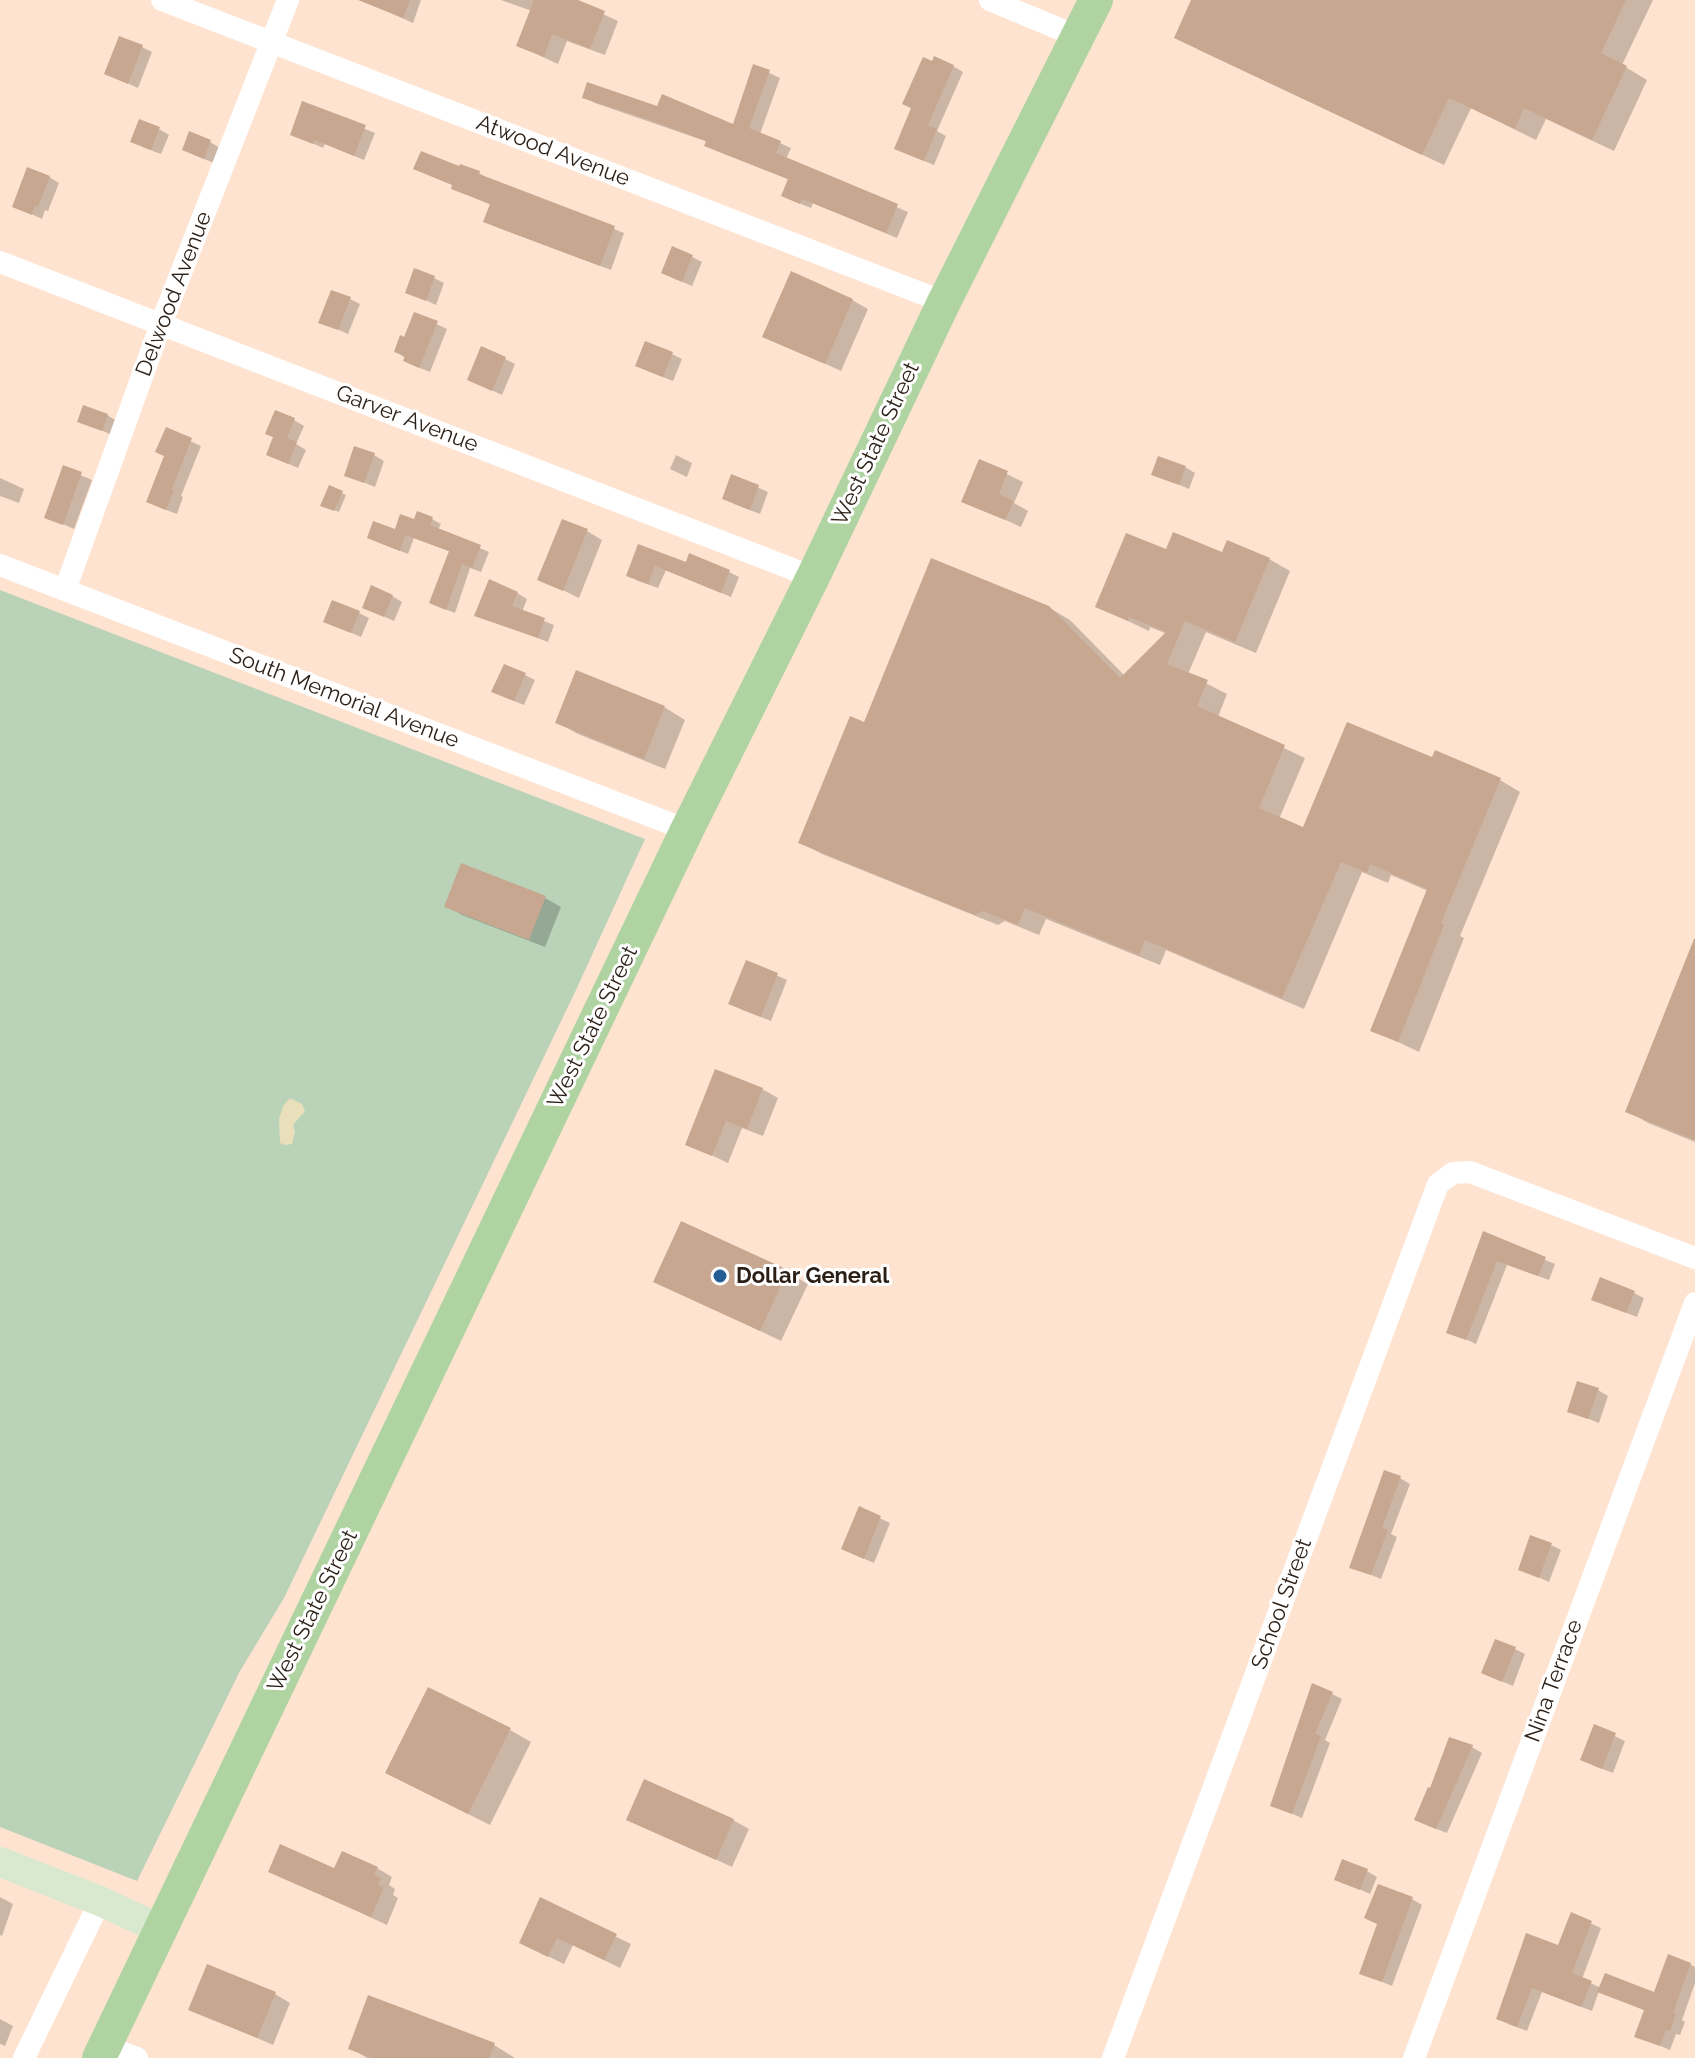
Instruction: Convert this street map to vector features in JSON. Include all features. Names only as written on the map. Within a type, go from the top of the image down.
[{"type":"main road","name":"West State Street","points":[[102,2052],[687,830],[813,577],[944,302],[1096,0]]},
{"type":"street","name":"Atwood Avenue","points":[[162,0],[944,302]]},
{"type":"street","name":"Delwood Avenue","points":[[65,590],[161,324],[288,0]]},
{"type":"street","points":[[990,0],[1079,37]]},
{"type":"street","name":"Garver Avenue","points":[[0,262],[813,577]]},
{"type":"street","name":"South Memorial Avenue","points":[[0,565],[687,830]]},
{"type":"street","name":"School Street","points":[[1113,2058],[1438,1184],[1453,1173],[1470,1172],[1695,1258]]},
{"type":"street","name":"Nina Terrace","points":[[1414,2058],[1695,1303]]},
{"type":"street","points":[[0,1862],[100,1901],[160,1929]]},
{"type":"street","points":[[24,2058],[100,1901]]},
{"type":"street","points":[[102,2052],[137,2058]]},
{"type":"green space","points":[[0,590],[645,839],[576,990],[284,1598],[240,1671],[137,1881],[0,1827]]},
{"type":"sand","points":[[290,1098],[302,1104],[305,1111],[293,1125],[292,1144],[285,1145],[280,1143],[279,1119],[283,1106]]},
{"type":"building","points":[[358,0],[410,0],[403,18]]},
{"type":"building","points":[[534,0],[578,0],[605,11],[590,49],[552,34],[544,57],[516,46]]},
{"type":"building","points":[[1191,0],[1626,0],[1601,53],[1627,66],[1592,140],[1524,108],[1515,129],[1449,98],[1422,155],[1174,38]]},
{"type":"building","points":[[119,36],[143,45],[128,84],[104,74]]},
{"type":"building","points":[[934,56],[954,65],[928,125],[937,129],[924,161],[894,149],[911,108],[902,104],[923,57],[932,61]]},
{"type":"building","points":[[753,64],[770,70],[749,128],[781,141],[776,153],[898,204],[886,233],[802,199],[800,204],[781,196],[788,179],[704,146],[706,141],[582,98],[587,82],[657,106],[662,94],[733,124]]},
{"type":"building","points":[[302,101],[366,125],[354,156],[315,140],[313,144],[290,135]]},
{"type":"building","points":[[139,119],[160,127],[151,150],[130,142]]},
{"type":"building","points":[[189,131],[211,140],[204,159],[182,150]]},
{"type":"building","points":[[421,151],[480,171],[479,174],[615,226],[600,266],[483,222],[490,204],[451,189],[452,185],[413,169]]},
{"type":"building","points":[[27,167],[50,176],[32,215],[12,207]]},
{"type":"building","points":[[672,246],[693,255],[682,282],[661,273]]},
{"type":"building","points":[[414,268],[435,276],[426,301],[405,293]]},
{"type":"building","points":[[791,271],[853,299],[825,364],[762,337]]},
{"type":"building","points":[[331,290],[351,297],[338,330],[318,323]]},
{"type":"building","points":[[414,312],[438,321],[419,368],[403,361],[405,356],[394,352]]},
{"type":"building","points":[[645,341],[673,352],[663,377],[635,366]]},
{"type":"building","points":[[481,346],[506,357],[492,391],[467,380]]},
{"type":"building","points":[[83,405],[108,414],[102,431],[77,422]]},
{"type":"building","points":[[275,410],[295,418],[287,438],[297,442],[288,464],[266,455],[273,437],[265,434]]},
{"type":"building","points":[[166,427],[192,438],[166,510],[146,502],[164,456],[155,452]]},
{"type":"building","points":[[354,446],[375,453],[364,483],[344,476]]},
{"type":"building","points":[[1158,456],[1186,466],[1179,485],[1151,475]]},
{"type":"building","points":[[979,459],[1008,471],[999,494],[1014,501],[1005,520],[961,502]]},
{"type":"building","points":[[63,465],[82,472],[63,525],[44,518]]},
{"type":"building","points":[[731,474],[759,485],[750,510],[722,499]]},
{"type":"building","points":[[329,485],[343,491],[334,511],[320,506]]},
{"type":"building","points":[[417,511],[433,517],[430,525],[481,545],[472,568],[462,564],[446,610],[429,603],[449,551],[405,535],[400,551],[367,538],[373,521],[395,529],[400,514],[414,519]]},
{"type":"building","points":[[562,519],[588,529],[563,591],[537,580]]},
{"type":"building","points":[[1173,532],[1222,552],[1227,540],[1270,558],[1235,642],[1185,621],[1167,664],[1208,680],[1197,706],[1285,745],[1259,808],[1303,827],[1347,722],[1432,757],[1435,750],[1501,778],[1441,923],[1444,925],[1398,1042],[1370,1031],[1427,889],[1370,864],[1367,873],[1341,862],[1282,998],[1145,940],[1139,955],[1025,908],[1018,925],[983,911],[975,915],[798,843],[850,716],[864,722],[931,558],[1049,606],[1120,678],[1166,632],[1095,607],[1126,533],[1166,549]]},
{"type":"building","points":[[638,544],[686,562],[689,553],[730,570],[721,593],[655,566],[648,584],[626,576]]},
{"type":"building","points":[[489,579],[518,592],[512,606],[545,618],[538,638],[474,616]]},
{"type":"building","points":[[371,585],[393,595],[384,617],[362,608]]},
{"type":"building","points":[[332,600],[360,611],[351,633],[323,622]]},
{"type":"building","points":[[504,664],[526,673],[514,701],[491,692]]},
{"type":"building","points":[[576,670],[665,706],[644,759],[555,723]]},
{"type":"building","points":[[461,863],[546,896],[529,940],[444,907]]},
{"type":"building","points":[[1695,939],[1695,1140],[1625,1112]]},
{"type":"building","points":[[746,960],[778,973],[761,1017],[728,1004]]},
{"type":"building","points":[[715,1069],[763,1088],[747,1129],[726,1121],[712,1156],[685,1145]]},
{"type":"building","name":"Dollar General","points":[[681,1221],[788,1270],[760,1331],[653,1282]]},
{"type":"building","points":[[1483,1231],[1546,1257],[1538,1276],[1497,1261],[1466,1340],[1446,1333]]},
{"type":"building","points":[[1600,1277],[1635,1291],[1626,1313],[1591,1300]]},
{"type":"building","points":[[1577,1381],[1599,1388],[1588,1419],[1567,1412]]},
{"type":"building","points":[[1384,1470],[1401,1476],[1382,1528],[1388,1530],[1371,1575],[1349,1568]]},
{"type":"building","points":[[859,1506],[881,1516],[864,1559],[841,1549]]},
{"type":"building","points":[[1530,1535],[1552,1543],[1539,1578],[1518,1570]]},
{"type":"building","points":[[1495,1639],[1516,1647],[1502,1682],[1481,1673]]},
{"type":"building","points":[[1312,1683],[1333,1692],[1315,1734],[1321,1736],[1292,1814],[1270,1806]]},
{"type":"building","points":[[428,1687],[511,1728],[468,1814],[385,1773]]},
{"type":"building","points":[[1594,1724],[1616,1733],[1602,1769],[1580,1760]]},
{"type":"building","points":[[1449,1737],[1473,1745],[1436,1829],[1414,1820]]},
{"type":"building","points":[[644,1779],[734,1819],[716,1860],[626,1820]]},
{"type":"building","points":[[280,1844],[334,1868],[342,1851],[378,1867],[374,1875],[381,1878],[378,1885],[384,1887],[371,1917],[268,1872]]},
{"type":"building","points":[[1342,1859],[1368,1869],[1360,1890],[1334,1880]]},
{"type":"building","points":[[1378,1884],[1413,1897],[1382,1982],[1359,1974],[1377,1924],[1364,1918]]},
{"type":"building","points":[[540,1897],[617,1934],[604,1960],[557,1938],[548,1957],[519,1943]]},
{"type":"building","points":[[1571,1912],[1592,1921],[1572,1973],[1592,1981],[1581,2007],[1532,1988],[1517,2027],[1496,2019],[1526,1933],[1558,1945]]},
{"type":"building","points":[[1668,1954],[1691,1963],[1673,2013],[1676,2014],[1670,2031],[1666,2030],[1660,2046],[1634,2037],[1644,2010],[1597,1992],[1605,1973],[1654,1992]]},
{"type":"building","points":[[207,1964],[276,1992],[257,2038],[188,2010]]},
{"type":"building","points":[[368,1995],[495,2043],[489,2058],[372,2058],[348,2049]]},
{"type":"place","name":"Dollar General","points":[[720,1276]]}]
